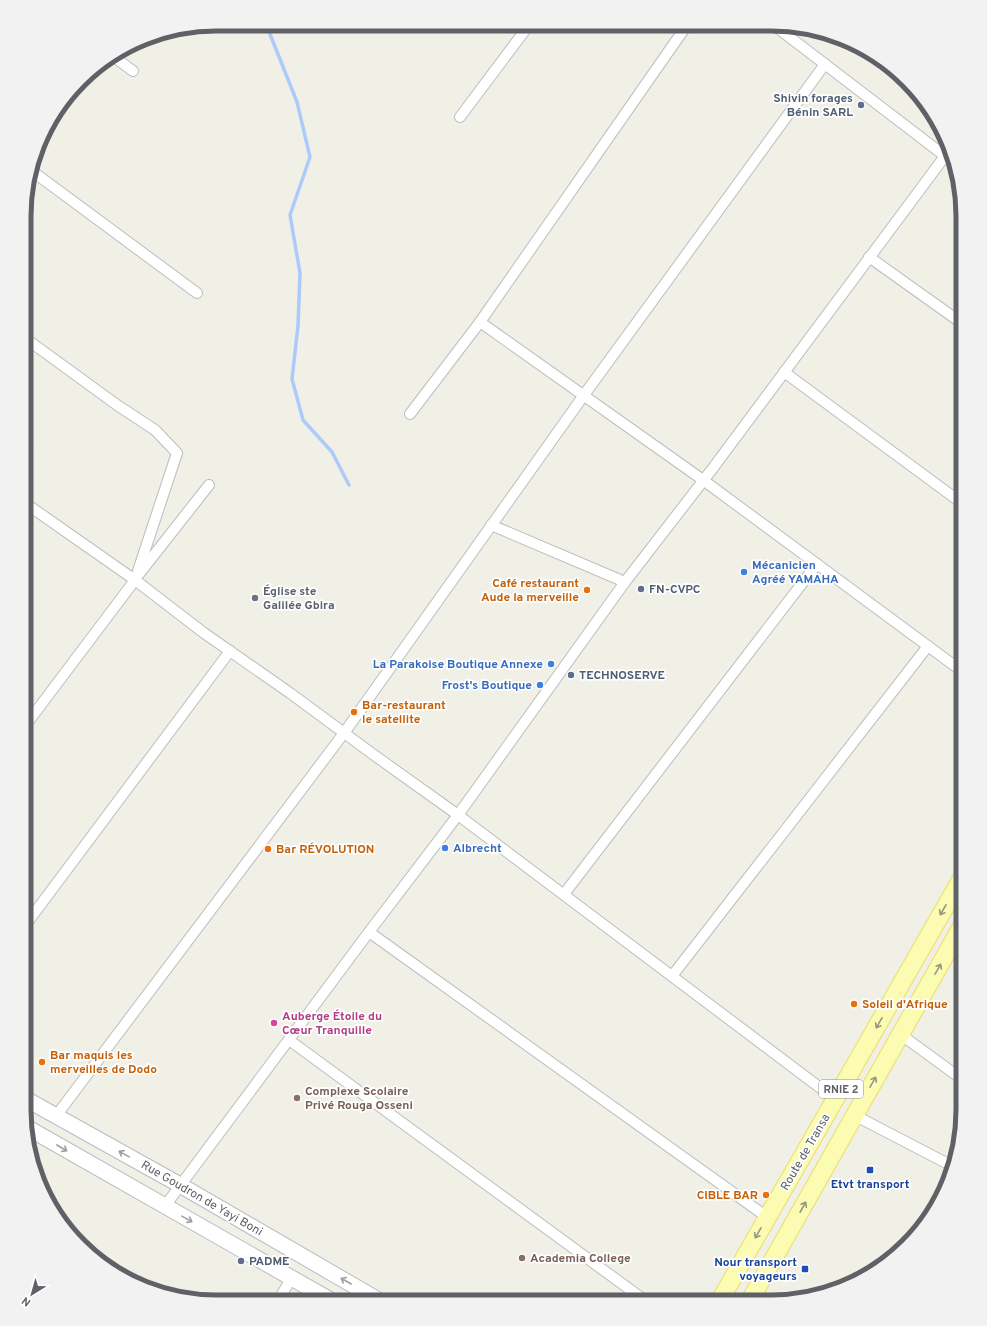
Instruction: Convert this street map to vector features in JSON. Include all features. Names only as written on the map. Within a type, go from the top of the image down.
[{"type":"main road","name":"Route de Transa","points":[[723,1295],[956,888]]},
{"type":"main road","name":"Route de Transa","points":[[753,1295],[956,936]]},
{"type":"street","points":[[460,118],[525,31]]},
{"type":"street","points":[[410,414],[480,322],[683,31]]},
{"type":"street","points":[[782,31],[945,154]]},
{"type":"street","points":[[117,60],[133,72]]},
{"type":"street","points":[[56,1116],[344,733],[584,395],[825,64]]},
{"type":"street","points":[[165,1206],[458,815],[625,582],[869,257],[946,158]]},
{"type":"street","points":[[36,174],[196,292]]},
{"type":"street","points":[[869,257],[956,319]]},
{"type":"street","points":[[480,322],[703,480],[956,667]]},
{"type":"street","points":[[31,342],[117,405],[155,430],[177,453],[134,580]]},
{"type":"street","points":[[784,372],[956,499]]},
{"type":"street","points":[[31,718],[134,580],[209,485]]},
{"type":"street","points":[[31,507],[458,815],[835,1099]]},
{"type":"street","points":[[492,525],[625,582]]},
{"type":"street","points":[[564,894],[817,564]]},
{"type":"street","points":[[672,976],[928,646]]},
{"type":"street","points":[[31,918],[230,651]]},
{"type":"street","points":[[369,932],[767,1217]]},
{"type":"street","points":[[900,1034],[956,1075]]},
{"type":"street","points":[[289,1040],[637,1295]]},
{"type":"street","name":"Rue Goudron de Yayi Boni","points":[[31,1102],[180,1185],[370,1295]]},
{"type":"street","points":[[854,1115],[948,1164]]},
{"type":"street","name":"Rue Goudron de Yayi Boni","points":[[32,1131],[322,1295]]},
{"type":"street","points":[[282,1295],[292,1277]]},
{"type":"waterway","points":[[269,31],[297,102],[310,157],[290,215],[300,273],[298,326],[292,379],[303,420],[332,452],[349,485]]},
{"type":"place","name":"Shivin forages Bénin SARL","points":[[861,105]]},
{"type":"place","name":"Mécanicien Agréé YAMAHA","points":[[744,572]]},
{"type":"place","name":"FN-CVPC","points":[[641,589]]},
{"type":"place","name":"Café restaurant Aude la merveille","points":[[587,590]]},
{"type":"place","name":"Église ste Galilée Gbira","points":[[255,598]]},
{"type":"place","name":"La Parakoise Boutique Annexe","points":[[551,664]]},
{"type":"place","name":"TECHNOSERVE","points":[[571,675]]},
{"type":"place","name":"Frost's Boutique","points":[[540,685]]},
{"type":"place","name":"Bar-restaurant le satellite","points":[[354,712]]},
{"type":"place","name":"Albrecht","points":[[445,848]]},
{"type":"place","name":"Bar RÉVOLUTION","points":[[268,849]]},
{"type":"place","name":"Soleil d'Afrique","points":[[854,1004]]},
{"type":"place","name":"Auberge Étoile du Cœur Tranquille","points":[[274,1023]]},
{"type":"place","name":"Bar maquis les merveilles de Dodo","points":[[42,1062]]},
{"type":"place","name":"Complexe Scolaire Privé Rouga Osseni","points":[[297,1098]]},
{"type":"place","name":"Etvt transport","points":[[870,1170]]},
{"type":"place","name":"CIBLE BAR","points":[[766,1195]]},
{"type":"place","name":"Academia College","points":[[522,1258]]},
{"type":"place","name":"PADME","points":[[241,1261]]},
{"type":"place","name":"Nour transport voyageurs","points":[[805,1269]]}]
